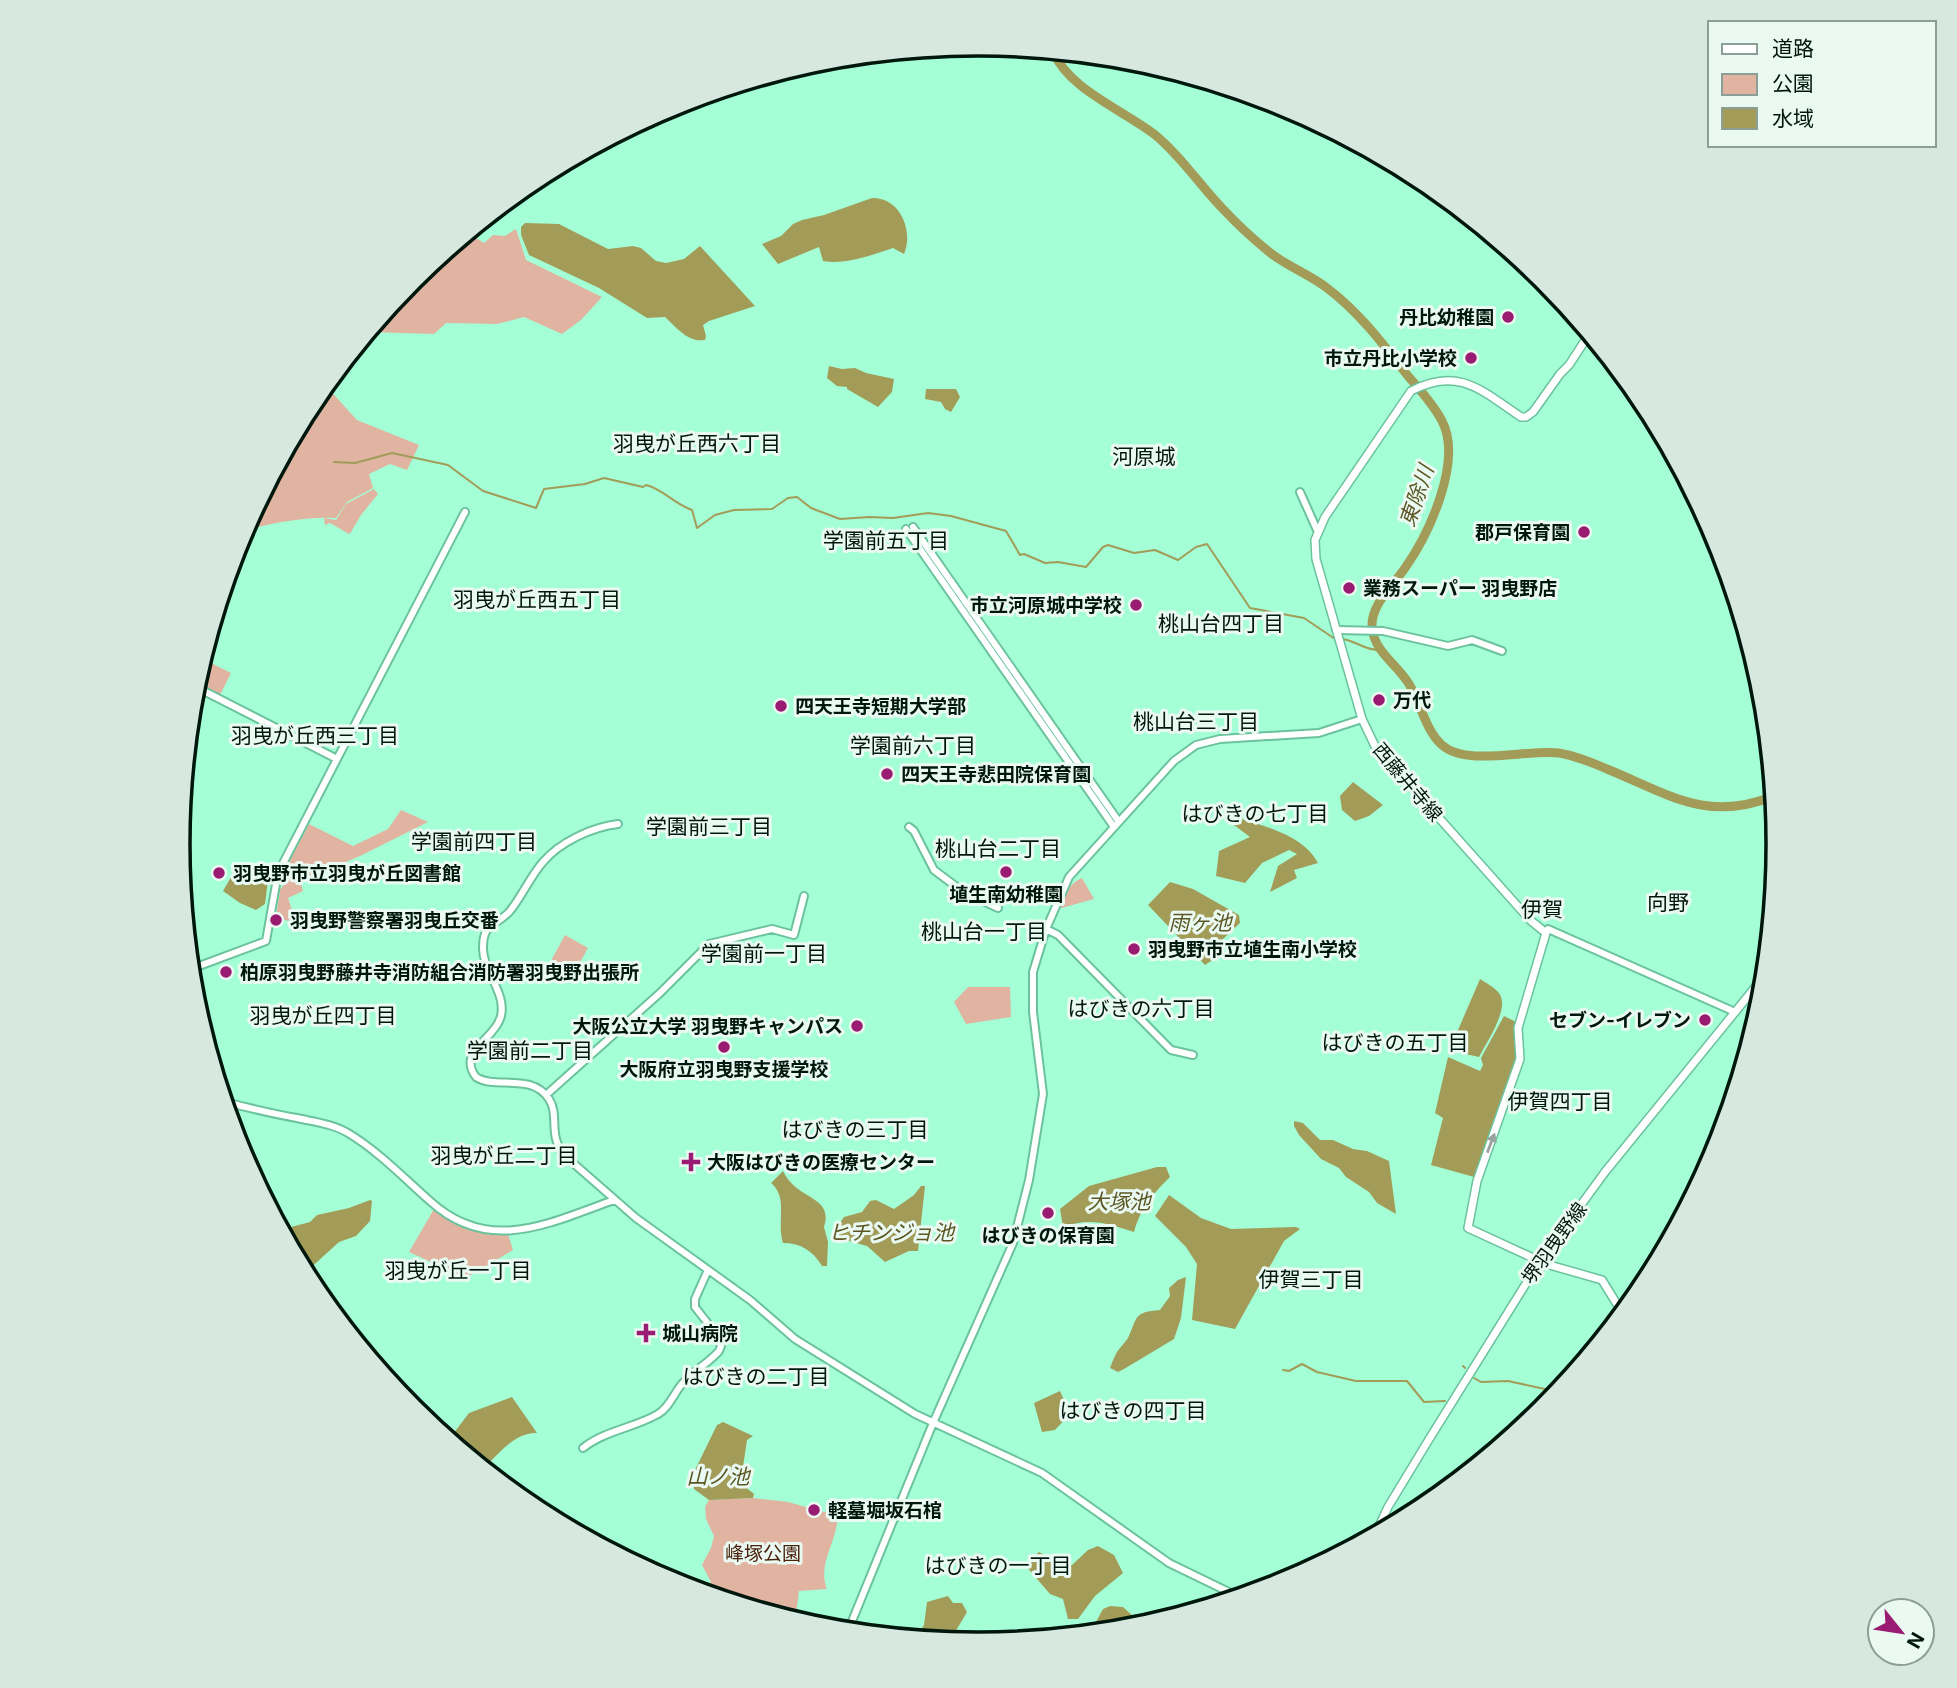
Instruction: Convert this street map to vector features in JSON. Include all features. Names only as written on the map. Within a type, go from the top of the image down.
[{"type":"main road","points":[[1317,530],[1411,391],[1443,379],[1470,383],[1521,417],[1527,417],[1585,341]]},
{"type":"main road","name":"西藤井寺線","points":[[1317,530],[1314,545],[1316,559],[1362,719],[1375,746],[1525,914],[1546,933],[1520,1021],[1520,1059],[1477,1181],[1468,1228],[1540,1261]]},
{"type":"main road","name":"堺羽曳野線","points":[[1382,1520],[1540,1261],[1605,1172],[1752,991]]},
{"type":"main road","points":[[1540,1261],[1602,1280],[1618,1305]]},
{"type":"street","points":[[1300,492],[1317,530]]},
{"type":"street","points":[[200,966],[266,941],[278,873],[466,512]]},
{"type":"street","points":[[910,528],[1116,825]]},
{"type":"street","points":[[1338,636],[1366,629],[1448,646],[1472,640],[1502,651]]},
{"type":"street","points":[[206,692],[337,759]]},
{"type":"street","points":[[852,1621],[933,1423],[1005,1266],[1023,1207],[1043,1094],[1033,1020],[1032,987],[1037,955],[1069,877],[1175,760],[1196,745],[1220,738],[1319,733],[1362,719]]},
{"type":"street","points":[[618,824],[598,828],[550,855],[509,913],[490,925],[485,933],[483,958],[496,987],[501,1012],[496,1026],[474,1052],[470,1062],[472,1072],[480,1080],[519,1083],[546,1095],[552,1105],[553,1131],[558,1148],[614,1200],[750,1300],[795,1339],[933,1423],[1042,1473],[1170,1563],[1228,1591]]},
{"type":"street","points":[[909,827],[934,870],[965,894],[998,908]]},
{"type":"street","points":[[546,1095],[660,993],[709,944],[772,929],[794,935],[804,896]]},
{"type":"street","points":[[1046,929],[1058,934],[1171,1050],[1193,1055]]},
{"type":"street","points":[[1548,929],[1735,1012]]},
{"type":"street","points":[[235,1104],[340,1128],[370,1148],[438,1208],[475,1227],[508,1232],[531,1229],[614,1200]]},
{"type":"street","points":[[583,1448],[595,1438],[662,1411],[683,1382],[719,1352],[721,1346],[718,1335],[695,1307],[695,1299],[708,1270]]},
{"type":"green space","points":[[516,229],[526,260],[602,297],[581,320],[562,334],[524,317],[497,324],[446,323],[434,334],[379,332],[421,287],[476,238],[484,243],[493,235],[505,236]]},
{"type":"green space","points":[[332,393],[357,420],[419,445],[407,470],[390,464],[369,474],[373,488],[347,502],[336,518],[314,518],[257,528],[296,450]]},
{"type":"green space","points":[[374,489],[378,494],[349,534],[330,523],[325,525],[324,518],[336,520],[346,504]]},
{"type":"green space","points":[[212,663],[231,673],[220,695],[206,688]]},
{"type":"green space","points":[[401,810],[428,822],[360,856],[300,881],[303,891],[288,898],[294,916],[288,921],[276,917],[280,890],[286,881],[287,865],[309,824],[353,846],[388,829]]},
{"type":"green space","points":[[1082,878],[1094,899],[1058,909],[1070,887]]},
{"type":"green space","points":[[565,935],[588,948],[571,979],[548,966]]},
{"type":"green space","points":[[968,987],[1010,987],[1011,1017],[966,1024],[954,1002]]},
{"type":"green space","points":[[434,1209],[470,1226],[508,1234],[513,1250],[466,1278],[409,1252]]},
{"type":"green space","name":"峰塚公園","points":[[753,1498],[788,1502],[824,1512],[837,1510],[836,1531],[824,1569],[827,1589],[799,1591],[796,1610],[710,1584],[711,1582],[702,1565],[714,1536],[706,1519],[705,1507],[709,1500]]},
{"type":"water","points":[[872,198],[890,203],[902,217],[907,235],[904,254],[893,248],[859,259],[832,262],[823,261],[819,247],[778,264],[762,244],[781,236],[793,224],[802,220]]},
{"type":"water","points":[[525,223],[559,224],[608,249],[633,246],[641,248],[656,261],[666,263],[684,259],[700,246],[755,306],[709,321],[703,325],[705,340],[693,339],[665,317],[647,318],[599,288],[529,255],[521,235],[521,227]]},
{"type":"water","points":[[829,366],[855,368],[894,379],[892,392],[878,407],[827,378]]},
{"type":"water","points":[[926,389],[956,389],[960,397],[951,412],[945,409],[941,402],[925,399]]},
{"type":"water","points":[[1353,782],[1383,805],[1369,816],[1355,821],[1342,810],[1340,796]]},
{"type":"water","points":[[1235,817],[1270,828],[1293,839],[1303,845],[1318,863],[1294,870],[1297,878],[1270,892],[1278,866],[1297,854],[1289,850],[1262,863],[1245,883],[1216,876],[1219,851],[1250,837],[1234,825]]},
{"type":"water","points":[[238,865],[268,880],[265,904],[256,910],[223,891]]},
{"type":"water","name":"雨ヶ池","points":[[1170,882],[1193,889],[1239,915],[1240,923],[1222,940],[1220,955],[1205,965],[1148,905]]},
{"type":"water","points":[[1480,979],[1498,992],[1502,1006],[1479,1057],[1461,1053],[1452,1044]]},
{"type":"water","points":[[1504,1016],[1516,1022],[1518,1060],[1474,1177],[1431,1165],[1443,1118],[1435,1113],[1448,1057],[1480,1071],[1483,1065],[1481,1058]]},
{"type":"water","points":[[1294,1121],[1303,1123],[1320,1140],[1333,1140],[1389,1161],[1396,1214],[1377,1203],[1369,1192],[1346,1177],[1339,1168],[1321,1159],[1299,1135]]},
{"type":"water","name":"大塚池","points":[[1157,1167],[1166,1167],[1170,1177],[1148,1202],[1134,1232],[1090,1222],[1063,1227],[1060,1209],[1089,1186]]},
{"type":"water","points":[[783,1171],[789,1181],[824,1209],[824,1227],[828,1242],[827,1266],[822,1266],[806,1249],[783,1243],[781,1203],[771,1183]]},
{"type":"water","name":"ヒチンジョ池","points":[[921,1186],[925,1186],[918,1251],[909,1251],[885,1262],[867,1246],[838,1238],[837,1227],[844,1217],[862,1212],[870,1201],[876,1200],[894,1209],[914,1195]]},
{"type":"water","points":[[1169,1195],[1201,1218],[1231,1229],[1300,1229],[1284,1241],[1235,1329],[1192,1320],[1197,1264],[1186,1247],[1155,1216]]},
{"type":"water","points":[[372,1201],[370,1221],[356,1236],[339,1242],[313,1266],[290,1227],[310,1222],[317,1215]]},
{"type":"water","points":[[1186,1277],[1181,1318],[1174,1339],[1118,1372],[1110,1368],[1117,1352],[1128,1338],[1135,1320],[1145,1312],[1160,1310],[1170,1296],[1169,1288]]},
{"type":"water","points":[[1060,1391],[1070,1414],[1055,1430],[1042,1432],[1034,1403]]},
{"type":"water","points":[[512,1397],[537,1433],[516,1439],[490,1462],[455,1432],[469,1413]]},
{"type":"water","name":"山ノ池","points":[[723,1422],[753,1436],[747,1440],[742,1474],[744,1486],[754,1494],[753,1498],[709,1500],[694,1489],[694,1472],[717,1425]]},
{"type":"water","points":[[1098,1546],[1114,1555],[1123,1573],[1095,1596],[1078,1619],[1068,1619],[1063,1599],[1050,1594],[1025,1565],[1039,1552],[1060,1564],[1072,1565],[1088,1550]]},
{"type":"water","points":[[948,1596],[953,1603],[962,1603],[967,1612],[956,1631],[921,1629],[927,1602]]},
{"type":"water","points":[[1110,1606],[1123,1607],[1134,1617],[1096,1623],[1103,1609]]},
{"type":"waterway","name":"東除川","points":[[1058,61],[1083,88],[1163,142],[1222,208],[1256,241],[1282,261],[1320,283],[1350,307],[1380,340],[1439,415],[1447,437],[1448,456],[1440,497],[1414,554],[1379,603],[1372,627],[1377,644],[1409,684],[1436,739],[1453,751],[1466,755],[1498,756],[1546,752],[1565,754],[1669,796],[1708,806],[1728,807],[1765,799]]},
{"type":"waterway","points":[[334,462],[355,463],[392,453],[448,465],[483,491],[536,508],[544,489],[585,484],[604,478],[643,487],[646,485],[692,510],[697,528],[715,515],[734,510],[772,509],[788,498],[797,497],[811,508],[840,519],[893,518],[928,513],[951,516],[1006,531],[1020,555],[1024,554],[1045,563],[1058,562],[1086,567],[1103,547],[1108,545],[1134,553],[1155,550],[1178,560],[1196,547],[1207,544],[1250,608],[1304,618],[1335,639]]},
{"type":"waterway","points":[[1340,639],[1379,650]]},
{"type":"waterway","points":[[1283,1370],[1289,1371],[1302,1364],[1317,1372],[1356,1381],[1407,1381],[1424,1402],[1445,1401]]},
{"type":"waterway","points":[[1474,1378],[1481,1382],[1508,1381],[1547,1389]]},
{"type":"place","name":"丹比幼稚園","points":[[1508,317]]},
{"type":"place","name":"市立丹比小学校","points":[[1471,358]]},
{"type":"place","name":"郡戸保育園","points":[[1584,532]]},
{"type":"place","name":"業務スーパー 羽曳野店","points":[[1349,588]]},
{"type":"place","name":"市立河原城中学校","points":[[1136,605]]},
{"type":"place","name":"万代","points":[[1379,700]]},
{"type":"place","name":"四天王寺短期大学部","points":[[781,706]]},
{"type":"place","name":"四天王寺悲田院保育園","points":[[887,774]]},
{"type":"place","name":"埴生南幼稚園","points":[[1006,872]]},
{"type":"place","name":"羽曳野市立羽曳が丘図書館","points":[[219,873]]},
{"type":"place","name":"羽曳野警察署羽曳丘交番","points":[[276,920]]},
{"type":"place","name":"羽曳野市立埴生南小学校","points":[[1134,949]]},
{"type":"place","name":"柏原羽曳野藤井寺消防組合消防署羽曳野出張所","points":[[226,972]]},
{"type":"place","name":"セブン-イレブン","points":[[1705,1020]]},
{"type":"place","name":"大阪公立大学 羽曳野キャンパス","points":[[857,1026]]},
{"type":"place","name":"大阪府立羽曳野支援学校","points":[[724,1047]]},
{"type":"place","name":"大阪はびきの医療センター","points":[[691,1162]]},
{"type":"place","name":"はびきの保育園","points":[[1048,1213]]},
{"type":"place","name":"城山病院","points":[[646,1333]]},
{"type":"place","name":"軽墓堀坂石棺","points":[[814,1510]]},
{"type":"district","name":"羽曳が丘西六丁目","points":[[697,444]]},
{"type":"district","name":"河原城","points":[[1144,457]]},
{"type":"district","name":"学園前五丁目","points":[[886,541]]},
{"type":"district","name":"羽曳が丘西五丁目","points":[[537,600]]},
{"type":"district","name":"桃山台四丁目","points":[[1221,624]]},
{"type":"district","name":"桃山台三丁目","points":[[1196,722]]},
{"type":"district","name":"羽曳が丘西三丁目","points":[[315,736]]},
{"type":"district","name":"学園前六丁目","points":[[913,746]]},
{"type":"district","name":"はびきの七丁目","points":[[1255,814]]},
{"type":"district","name":"学園前三丁目","points":[[709,827]]},
{"type":"district","name":"学園前四丁目","points":[[474,842]]},
{"type":"district","name":"桃山台二丁目","points":[[998,849]]},
{"type":"district","name":"向野","points":[[1668,903]]},
{"type":"district","name":"伊賀","points":[[1542,910]]},
{"type":"district","name":"桃山台一丁目","points":[[984,932]]},
{"type":"district","name":"学園前一丁目","points":[[764,954]]},
{"type":"district","name":"はびきの六丁目","points":[[1141,1009]]},
{"type":"district","name":"羽曳が丘四丁目","points":[[323,1016]]},
{"type":"district","name":"はびきの五丁目","points":[[1395,1043]]},
{"type":"district","name":"学園前二丁目","points":[[530,1051]]},
{"type":"district","name":"伊賀四丁目","points":[[1560,1102]]},
{"type":"district","name":"はびきの三丁目","points":[[855,1130]]},
{"type":"district","name":"羽曳が丘二丁目","points":[[504,1156]]},
{"type":"district","name":"羽曳が丘一丁目","points":[[458,1271]]},
{"type":"district","name":"伊賀三丁目","points":[[1311,1280]]},
{"type":"district","name":"はびきの二丁目","points":[[756,1377]]},
{"type":"district","name":"はびきの四丁目","points":[[1133,1411]]},
{"type":"district","name":"はびきの一丁目","points":[[998,1566]]}]
